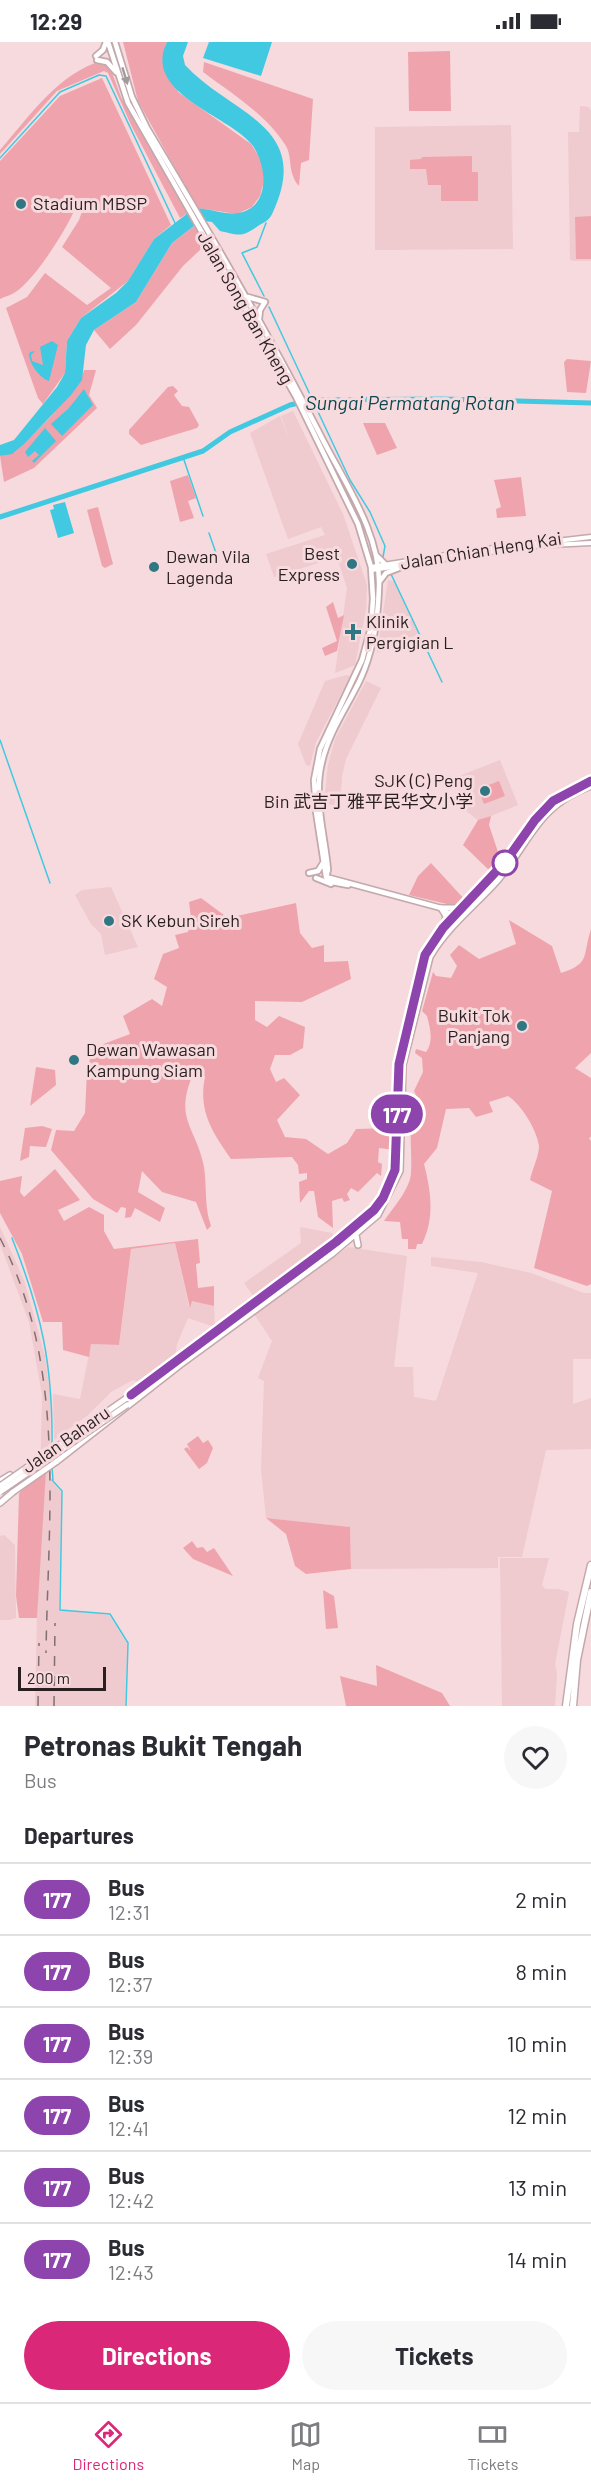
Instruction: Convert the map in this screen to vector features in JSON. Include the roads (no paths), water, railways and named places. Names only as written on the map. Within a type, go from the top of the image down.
[{"type":"highway","points":[[0,1503],[111,1421],[129,1404],[356,1234],[378,1215],[400,1171],[402,1076],[414,1015],[430,957],[463,908],[506,861],[530,825],[546,808],[567,792],[591,781]]},
{"type":"highway","points":[[443,928],[498,880],[534,826],[570,795],[591,786]]},
{"type":"highway","points":[[0,1481],[117,1402],[131,1395],[360,1224],[383,1198],[396,1161],[399,1064],[425,955],[443,928],[446,918],[441,908],[463,908]]},
{"type":"highway","points":[[356,1234],[358,1245]]},
{"type":"highway","name":"Jalan Baharu","points":[[0,1486],[131,1395]]},
{"type":"highway","name":"Jalan Baharu","points":[[0,1492],[129,1404]]},
{"type":"highway","points":[[566,1706],[575,1634],[591,1565]]},
{"type":"highway","points":[[573,1706],[577,1660],[591,1592]]},
{"type":"main road","points":[[107,42],[97,58],[107,62],[117,74]]},
{"type":"main road","name":"Jalan Song Ban Kheng","points":[[107,42],[128,103],[190,206]]},
{"type":"main road","name":"Jalan Song Ban Kheng","points":[[115,42],[138,110],[304,407],[361,514],[375,553],[371,627],[362,660],[320,749],[315,771],[314,800],[325,860]]},
{"type":"main road","name":"Jalan Song Ban Kheng","points":[[204,231],[246,296],[298,396]]},
{"type":"main road","points":[[246,296],[265,302],[260,310],[259,320]]},
{"type":"main road","name":"Jalan Song Ban Kheng","points":[[304,407],[358,524],[380,583],[378,620],[366,665],[338,720],[321,763],[319,800],[326,877],[329,881],[342,883]]},
{"type":"main road","points":[[576,533],[581,537]]},
{"type":"main road","name":"Jalan Chian Heng Kai","points":[[374,568],[591,537]]},
{"type":"main road","points":[[568,543],[575,548]]},
{"type":"main road","name":"Jalan Chian Heng Kai","points":[[374,568],[512,548],[591,543]]},
{"type":"main road","points":[[375,553],[386,565]]},
{"type":"main road","points":[[380,583],[386,573],[407,565]]},
{"type":"main road","points":[[309,873],[318,871],[325,860],[333,875],[342,883]]},
{"type":"main road","points":[[315,878],[353,885],[441,908],[456,919]]},
{"type":"water","points":[[167,42],[188,42],[183,56],[185,65],[261,125],[275,140],[283,159],[283,183],[273,212],[265,222],[244,234],[220,231],[212,222],[205,221],[197,208],[223,213],[249,210],[261,195],[263,185],[258,154],[242,135],[177,90],[167,76],[162,60]]},
{"type":"water","points":[[209,42],[272,42],[261,76],[203,58]]},
{"type":"water","points":[[188,213],[195,225],[172,243],[136,302],[94,330],[86,345],[82,380],[71,395],[24,444],[12,454],[0,456],[0,445],[14,440],[57,387],[65,373],[67,341],[81,318],[116,293],[128,281],[154,239]]},
{"type":"water","points":[[52,341],[58,345],[49,381],[36,371],[29,355],[30,352],[35,351],[31,355],[32,361],[43,365],[40,347]]},
{"type":"water","points":[[84,389],[93,405],[62,436],[51,424],[69,408]]},
{"type":"water","points":[[45,428],[56,441],[34,463],[32,461],[39,455],[35,451],[28,457],[25,452]]},
{"type":"water","points":[[65,502],[74,533],[58,538],[50,510],[54,509],[53,505]]},
{"type":"waterway","points":[[0,158],[60,92],[99,75],[106,76],[175,223]]},
{"type":"waterway","points":[[264,296],[242,253],[257,247],[266,223]]},
{"type":"waterway","points":[[269,307],[350,480],[370,512],[385,546],[383,557]]},
{"type":"waterway","name":"Sungai Permatang Rotan","points":[[0,517],[203,451],[230,432],[290,405],[312,400],[442,399],[591,403]]},
{"type":"waterway","points":[[183,457],[203,516]]},
{"type":"waterway","points":[[209,533],[216,553]]},
{"type":"waterway","points":[[391,574],[442,682]]},
{"type":"waterway","points":[[0,740],[50,883]]},
{"type":"waterway","points":[[12,1238],[31,1291],[44,1340],[50,1390],[52,1447]]},
{"type":"waterway","points":[[52,1467],[53,1480]]},
{"type":"waterway","points":[[52,1480],[62,1491],[60,1610],[110,1614],[128,1643],[126,1706]]},
{"type":"railway","points":[[0,1238],[21,1287],[36,1337],[45,1389],[50,1494],[46,1653]]},
{"type":"railway","points":[[54,1706],[55,1623]]},
{"type":"railway","points":[[38,1706],[39,1643]]},
{"type":"place","name":"Stadium MBSP","points":[[21,204]]},
{"type":"place","name":"Best Express","points":[[352,564]]},
{"type":"place","name":"Dewan Vila Lagenda","points":[[154,567]]},
{"type":"place","name":"Klinik Pergigian L","points":[[353,632]]},
{"type":"place","name":"SJK (C) Peng Bin 武吉丁雅平民华文小学","points":[[485,791]]},
{"type":"place","name":"SK Kebun Sireh","points":[[109,921]]},
{"type":"place","name":"Bukit Tok Panjang","points":[[522,1026]]},
{"type":"place","name":"Dewan Wawasan Kampung Siam","points":[[74,1060]]}]
